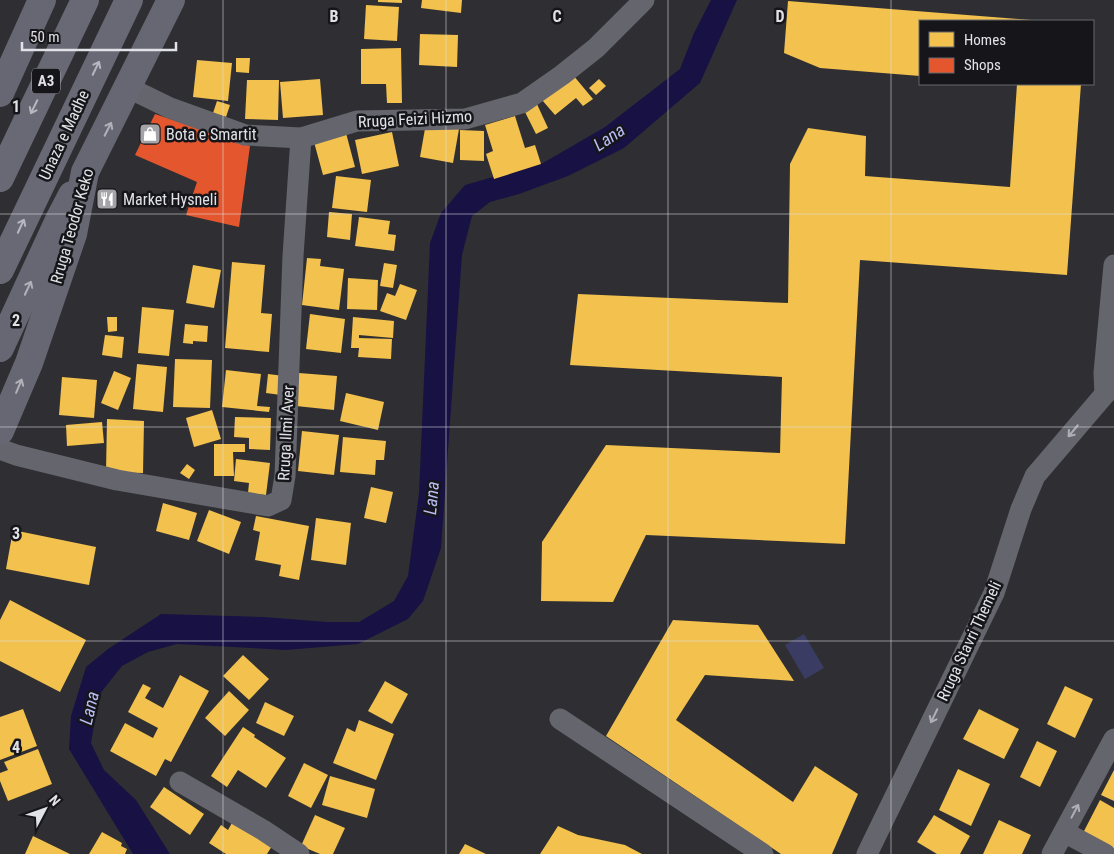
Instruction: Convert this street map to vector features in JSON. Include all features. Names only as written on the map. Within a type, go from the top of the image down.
[{"type":"highway","name":"A3","points":[[0,178],[85,0]]},
{"type":"highway","name":"Unaza e Madhe","points":[[0,270],[128,0]]},
{"type":"main road","points":[[0,93],[6,63],[42,0]]},
{"type":"main road","name":"Rruga Teodor Keko","points":[[0,431],[28,363],[73,234],[85,172],[129,88],[171,0]]},
{"type":"main road","points":[[0,348],[59,220],[85,172]]},
{"type":"street","name":"Rruga Feizi Hizmo","points":[[129,88],[164,106],[245,135],[300,138],[357,121],[465,119],[522,103],[596,48],[644,0]]},
{"type":"street","name":"Rruga Ilmi Aver","points":[[0,449],[16,455],[117,480],[268,506],[281,500],[285,476],[293,256],[300,138]]},
{"type":"street","points":[[1109,397],[1104,373],[1114,265]]},
{"type":"street","name":"Rruga Stavri Themeli","points":[[867,854],[994,593],[1021,509],[1035,476],[1109,397]]},
{"type":"street","points":[[560,719],[763,854]]},
{"type":"street","points":[[1052,854],[1114,739]]},
{"type":"street","points":[[180,782],[263,830],[299,854]]},
{"type":"street","points":[[1064,832],[1105,854]]},
{"type":"shaded area","points":[[804,634],[824,668],[805,679],[785,645]]},
{"type":"water","name":"Lana","points":[[711,0],[737,0],[700,83],[624,148],[568,176],[519,194],[490,202],[472,216],[462,255],[441,548],[423,601],[408,619],[358,644],[286,650],[177,644],[148,652],[122,666],[99,695],[91,743],[104,770],[136,800],[170,854],[133,854],[69,749],[71,716],[86,667],[108,649],[161,614],[359,622],[394,601],[408,576],[419,493],[430,243],[441,213],[465,185],[543,163],[605,127],[680,69],[694,33]]},
{"type":"building: Homes","points":[[378,0],[402,0],[402,3],[378,2]]},
{"type":"building: Homes","points":[[422,0],[462,0],[461,13],[421,8]]},
{"type":"building: Homes","points":[[788,1],[1031,20],[919,20],[919,76],[820,68],[784,53]]},
{"type":"building: Homes","points":[[366,5],[399,7],[397,41],[364,39]]},
{"type":"building: Homes","points":[[420,34],[458,35],[457,67],[419,65]]},
{"type":"building: Homes","points":[[401,48],[402,103],[387,103],[386,84],[361,84],[361,49]]},
{"type":"building: Homes","points":[[236,58],[250,58],[249,73],[236,72]]},
{"type":"building: Homes","points":[[197,60],[232,63],[228,101],[193,97]]},
{"type":"building: Homes","points":[[573,75],[593,99],[583,106],[576,98],[555,115],[542,100]]},
{"type":"building: Homes","points":[[320,79],[323,115],[283,118],[280,82]]},
{"type":"building: Homes","points":[[599,79],[606,86],[596,95],[589,88]]},
{"type":"building: Homes","points":[[247,80],[279,80],[278,120],[245,119]]},
{"type":"building: Homes","points":[[1017,85],[1081,85],[1067,275],[860,260],[845,544],[646,535],[613,602],[541,601],[542,542],[606,445],[780,453],[782,377],[570,365],[578,294],[788,303],[790,164],[808,128],[866,136],[865,176],[1010,187]]},
{"type":"building: Homes","points":[[217,101],[230,105],[226,117],[213,113]]},
{"type":"building: Homes","points":[[536,102],[548,128],[536,134],[523,108]]},
{"type":"building: Homes","points":[[515,116],[525,148],[535,145],[541,164],[494,179],[486,154],[493,151],[485,125]]},
{"type":"building: Homes","points":[[426,123],[459,129],[453,163],[420,157]]},
{"type":"building: Homes","points":[[460,130],[484,131],[484,161],[460,160]]},
{"type":"building: Homes","points":[[392,132],[399,166],[362,174],[355,140]]},
{"type":"building: Homes","points":[[346,133],[355,167],[323,175],[314,142]]},
{"type":"building: Homes","points":[[336,176],[371,180],[367,212],[332,208]]},
{"type":"building: Homes","points":[[329,212],[352,214],[350,240],[327,237]]},
{"type":"building: Homes","points":[[359,217],[390,221],[388,234],[396,235],[394,251],[355,246]]},
{"type":"building: Homes","points":[[307,258],[321,259],[320,266],[344,269],[339,310],[302,305]]},
{"type":"building: Homes","points":[[232,262],[265,265],[261,313],[272,314],[269,352],[225,348]]},
{"type":"building: Homes","points":[[384,263],[397,265],[393,288],[380,286]]},
{"type":"building: Homes","points":[[193,265],[221,270],[214,308],[186,303]]},
{"type":"building: Homes","points":[[348,278],[378,280],[377,310],[347,309]]},
{"type":"building: Homes","points":[[400,284],[417,290],[406,320],[380,311],[387,293],[395,296]]},
{"type":"building: Homes","points":[[142,307],[174,310],[169,356],[138,353]]},
{"type":"building: Homes","points":[[310,314],[345,319],[341,353],[306,349]]},
{"type":"building: Homes","points":[[107,317],[117,317],[117,331],[108,332]]},
{"type":"building: Homes","points":[[353,317],[394,321],[393,338],[359,335],[359,338],[392,339],[391,359],[358,357],[359,348],[351,348]]},
{"type":"building: Homes","points":[[185,324],[208,326],[207,342],[193,341],[193,344],[183,343]]},
{"type":"building: Homes","points":[[105,335],[124,337],[122,358],[102,355]]},
{"type":"building: Homes","points":[[175,359],[212,360],[210,408],[173,407]]},
{"type":"building: Homes","points":[[137,364],[167,367],[163,412],[133,409]]},
{"type":"building: Homes","points":[[226,370],[261,374],[257,406],[270,407],[269,412],[222,407]]},
{"type":"building: Homes","points":[[114,371],[131,378],[118,410],[101,403]]},
{"type":"building: Homes","points":[[299,373],[337,376],[334,410],[296,406]]},
{"type":"building: Homes","points":[[268,374],[284,376],[281,395],[266,393]]},
{"type":"building: Homes","points":[[62,377],[97,380],[94,418],[59,415]]},
{"type":"building: Homes","points":[[346,393],[384,402],[378,430],[340,421]]},
{"type":"building: Homes","points":[[212,410],[221,439],[194,447],[186,418]]},
{"type":"building: Homes","points":[[235,417],[271,418],[270,450],[249,449],[249,438],[234,437]]},
{"type":"building: Homes","points":[[107,419],[144,421],[143,473],[106,472]]},
{"type":"building: Homes","points":[[102,422],[104,443],[67,446],[66,425]]},
{"type":"building: Homes","points":[[302,431],[339,435],[334,475],[298,471]]},
{"type":"building: Homes","points":[[343,437],[386,441],[384,460],[376,460],[375,475],[340,472]]},
{"type":"building: Homes","points":[[214,444],[245,444],[245,452],[233,452],[234,476],[214,476]]},
{"type":"building: Homes","points":[[236,459],[270,463],[266,495],[248,493],[249,483],[234,481]]},
{"type":"building: Homes","points":[[187,464],[195,470],[189,479],[180,473]]},
{"type":"building: Homes","points":[[371,487],[393,492],[386,523],[364,518]]},
{"type":"building: Homes","points":[[163,503],[197,513],[189,540],[156,531]]},
{"type":"building: Homes","points":[[209,510],[241,522],[229,554],[197,541]]},
{"type":"building: Homes","points":[[256,516],[309,526],[299,580],[279,576],[281,565],[255,560],[260,532],[253,530]]},
{"type":"building: Homes","points":[[316,518],[351,523],[346,565],[311,560]]},
{"type":"building: Homes","points":[[13,530],[96,547],[89,585],[6,569]]},
{"type":"building: Homes","points":[[10,600],[86,640],[60,692],[0,661],[0,620]]},
{"type":"building: Homes","points":[[673,620],[758,625],[794,681],[705,675],[676,720],[793,802],[815,766],[858,794],[832,854],[781,854],[606,736]]},
{"type":"building: Homes","points":[[243,655],[269,679],[249,700],[223,676]]},
{"type":"building: Homes","points":[[180,675],[209,691],[171,762],[165,759],[156,776],[110,751],[125,723],[153,738],[158,728],[128,712],[143,684],[151,688],[145,698],[163,708]]},
{"type":"building: Homes","points":[[385,681],[408,694],[392,724],[368,711]]},
{"type":"building: Homes","points":[[1065,686],[1093,699],[1075,738],[1047,724]]},
{"type":"building: Homes","points":[[229,691],[249,710],[225,736],[205,718]]},
{"type":"building: Homes","points":[[265,702],[294,716],[284,736],[256,723]]},
{"type":"building: Homes","points":[[23,709],[37,746],[0,760],[0,717]]},
{"type":"building: Homes","points":[[979,709],[1019,729],[1004,759],[963,739]]},
{"type":"building: Homes","points":[[359,720],[394,734],[376,780],[333,763],[347,728],[355,732]]},
{"type":"building: Homes","points":[[243,727],[255,735],[254,737],[286,758],[266,788],[238,770],[227,787],[211,776]]},
{"type":"building: Homes","points":[[1037,741],[1057,751],[1040,787],[1020,777]]},
{"type":"building: Homes","points":[[38,749],[52,784],[8,801],[0,781],[0,773],[8,770],[4,762]]},
{"type":"building: Homes","points":[[304,763],[328,775],[311,808],[288,796]]},
{"type":"building: Homes","points":[[958,769],[990,784],[971,826],[939,810]]},
{"type":"building: Homes","points":[[1114,770],[1114,801],[1101,795]]},
{"type":"building: Homes","points":[[330,776],[375,789],[367,818],[322,805]]},
{"type":"building: Homes","points":[[164,787],[204,814],[190,835],[150,807]]},
{"type":"building: Homes","points":[[1100,800],[1114,808],[1114,849],[1083,833]]},
{"type":"building: Homes","points":[[315,815],[345,828],[333,854],[320,854],[301,846]]},
{"type":"building: Homes","points":[[934,815],[970,836],[960,854],[937,854],[917,842]]},
{"type":"building: Homes","points":[[999,820],[1031,835],[1022,854],[983,854]]},
{"type":"building: Homes","points":[[233,821],[272,846],[267,854],[226,854],[209,843],[221,825],[228,830]]},
{"type":"building: Homes","points":[[558,826],[578,835],[625,845],[642,854],[540,854]]},
{"type":"building: Homes","points":[[102,832],[122,843],[121,846],[127,849],[125,854],[89,854]]},
{"type":"building: Homes","points":[[33,836],[70,854],[25,854]]},
{"type":"building: Homes","points":[[465,844],[486,854],[459,854]]},
{"type":"building: Shops","points":[[155,114],[250,146],[239,227],[186,215],[197,182],[135,155]]},
{"type":"place","name":"Bota e Smartit","points":[[150,134]]},
{"type":"place","name":"Market Hysneli","points":[[107,199]]}]
